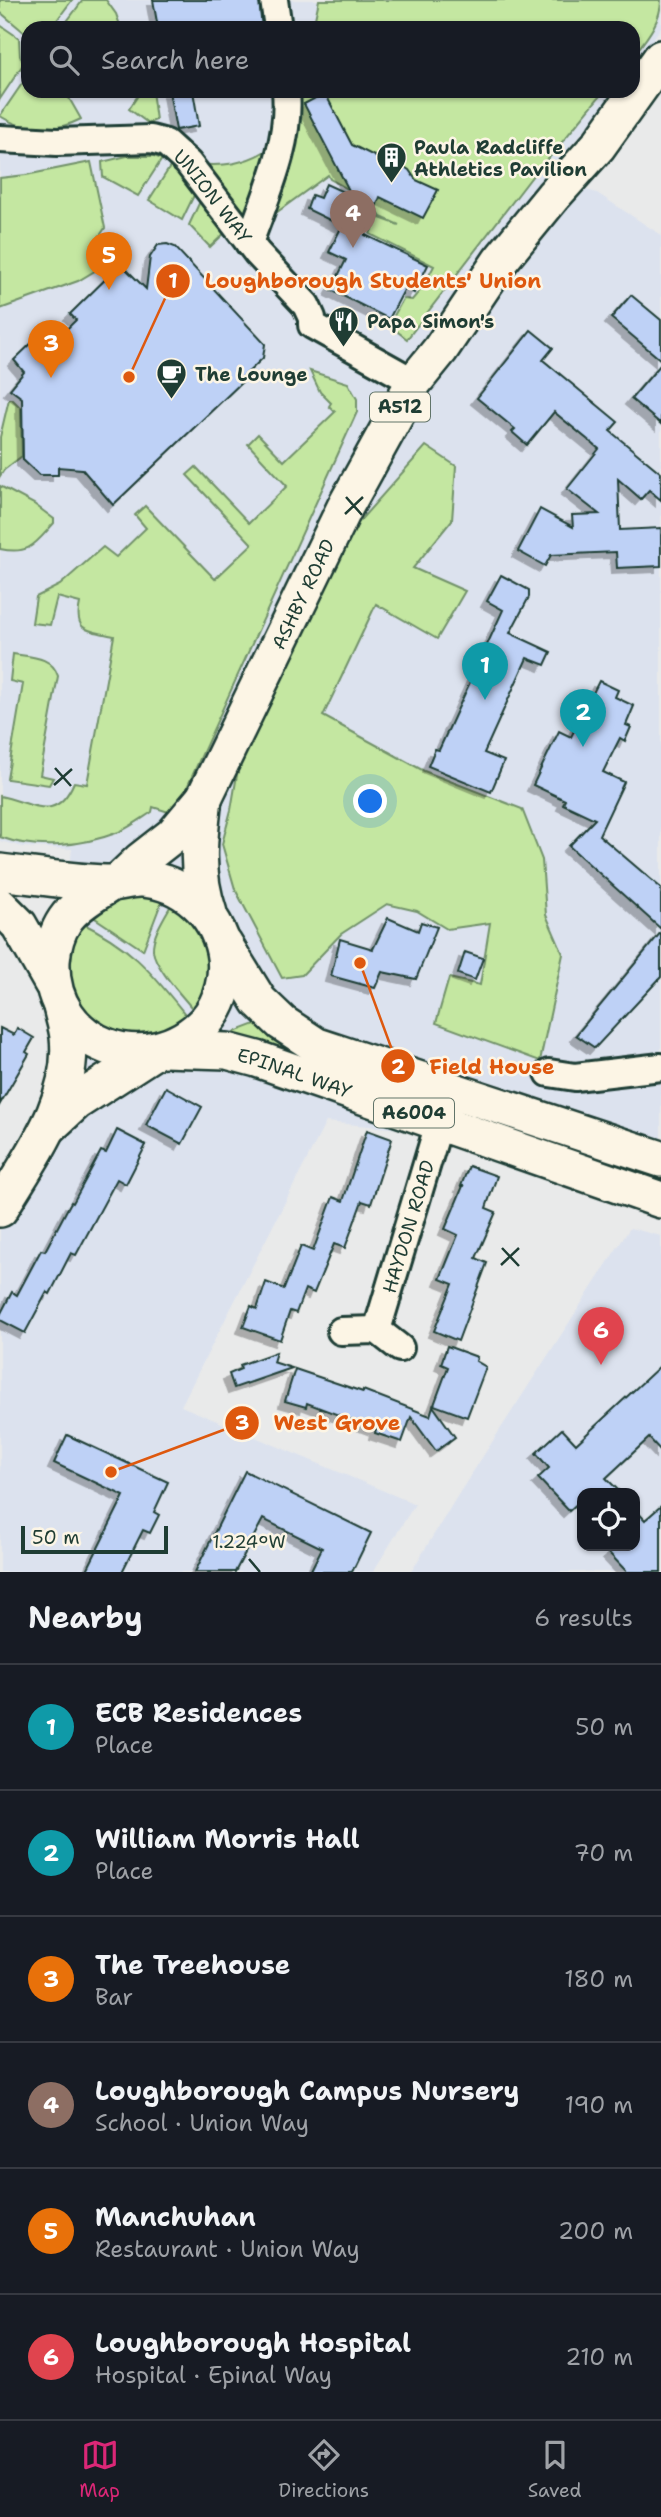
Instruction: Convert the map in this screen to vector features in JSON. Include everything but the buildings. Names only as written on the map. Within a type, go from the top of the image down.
[{"type":"main road","name":"ASHBY ROAD","points":[[640,87],[661,58]]},
{"type":"main road","name":"ASHBY ROAD","points":[[115,882],[173,835],[204,798],[345,507],[414,382],[500,261],[598,146],[632,98]]},
{"type":"main road","name":"ASHBY ROAD","points":[[204,798],[198,852],[200,888],[215,927]]},
{"type":"main road","points":[[0,873],[115,882],[141,879],[162,882],[186,892],[215,927],[226,974],[216,1007],[202,1025],[183,1041],[159,1050],[76,1102],[50,1126]]},
{"type":"main road","points":[[0,1209],[50,1126],[65,1081],[68,1038],[58,997],[52,954],[64,921],[73,911],[115,882]]},
{"type":"main road","points":[[0,906],[19,925],[71,1021],[85,1035],[103,1045],[123,1051],[159,1050]]},
{"type":"main road","name":"EPINAL WAY","points":[[215,927],[259,1001],[282,1023],[317,1046],[661,1159]]},
{"type":"main road","name":"EPINAL WAY","points":[[159,1050],[227,1051],[257,1059],[661,1200]]},
{"type":"street","points":[[274,0],[277,21]]},
{"type":"street","points":[[249,243],[285,134],[287,98]]},
{"type":"street","name":"UNION WAY","points":[[0,139],[57,142],[159,140],[174,149],[188,163],[249,243],[306,305],[312,325],[414,382]]},
{"type":"street","points":[[549,1073],[575,1077],[661,1067]]},
{"type":"street","name":"HAYDON ROAD","points":[[377,1330],[435,1137],[444,1124],[454,1090]]},
{"type":"street","points":[[341,1331],[377,1330],[400,1348]]},
{"type":"shaded area","points":[[0,0],[661,0],[661,27],[640,58],[640,21],[21,21],[21,98],[610,98],[545,178],[597,193],[661,235],[661,1145],[643,1152],[326,1122],[181,1406],[415,1504],[373,1572],[0,1572],[0,1180],[44,1105],[72,849],[23,847],[0,841]]},
{"type":"shaded area","points":[[630,1228],[661,1236],[661,1572],[411,1572]]},
{"type":"green space","points":[[0,0],[72,0],[56,21],[21,21],[21,30],[0,12]]},
{"type":"green space","points":[[83,0],[106,0],[118,21],[67,21]]},
{"type":"green space","points":[[319,0],[661,0],[656,23],[640,47],[640,21],[314,21]]},
{"type":"green space","points":[[0,25],[19,38],[21,68],[0,99]]},
{"type":"green space","points":[[21,85],[21,98],[69,98],[81,119],[60,127],[40,129],[19,125],[0,116]]},
{"type":"green space","points":[[136,98],[153,98],[156,120],[148,123],[129,109]]},
{"type":"green space","points":[[300,98],[598,98],[537,170],[407,339],[389,325],[403,299],[412,300],[423,287],[434,266],[370,234],[377,217],[399,225],[381,217],[371,202],[330,179],[328,175],[273,215],[298,114],[301,113]]},
{"type":"green space","points":[[269,149],[247,215],[241,216],[195,164],[234,163]]},
{"type":"green space","points":[[127,156],[154,156],[162,159],[138,196],[103,177],[102,162]]},
{"type":"green space","points":[[91,162],[105,228],[97,240],[98,269],[78,281],[0,309],[0,178]]},
{"type":"green space","points":[[170,167],[197,189],[182,220],[149,200]]},
{"type":"green space","points":[[202,197],[229,229],[210,247],[189,225]]},
{"type":"green space","points":[[310,371],[348,383],[357,399],[357,412],[175,814],[153,807],[152,812],[119,832],[90,841],[60,845],[29,844],[0,837],[0,796],[34,806],[52,807],[60,803],[74,782],[87,784],[114,636],[86,629],[79,620],[80,603],[57,597],[50,625],[32,623],[36,597],[60,585],[103,547],[116,557],[146,528],[135,515],[145,506],[215,579],[252,544],[187,475],[196,467],[249,523],[287,486],[248,444],[258,434],[284,461],[335,412],[329,406],[331,403],[320,392]]},
{"type":"green space","points":[[9,399],[21,408],[22,456],[0,476],[0,437]]},
{"type":"green space","points":[[426,446],[456,466],[452,520],[413,568],[465,591],[437,639],[376,604],[323,716],[424,771],[522,809],[542,860],[546,915],[563,954],[540,1061],[436,1023],[449,978],[480,985],[490,923],[447,929],[417,911],[387,904],[341,934],[302,975],[282,978],[235,889],[222,844],[231,810],[245,728],[340,543]]},
{"type":"green space","points":[[0,486],[34,504],[54,519],[54,523],[42,537],[25,549],[0,549]]},
{"type":"green space","points":[[13,654],[46,661],[58,676],[40,775],[53,778],[49,785],[7,779],[23,684],[10,681]]},
{"type":"green space","points":[[121,892],[164,895],[143,950],[86,912]]},
{"type":"green space","points":[[174,900],[211,946],[210,983],[196,1013],[164,974],[153,950],[157,931]]},
{"type":"green space","points":[[78,921],[128,951],[189,1019],[154,1037],[107,1035],[72,1006],[68,941]]},
{"type":"green space","points":[[266,1020],[379,1079],[221,1037]]},
{"type":"place","name":"Paula Radcliffe Athletics Pavilion","points":[[391,185]]},
{"type":"place","name":"Loughborough Campus Nursery","points":[[353,248]]},
{"type":"place","name":"Manchuhan","points":[[109,290]]},
{"type":"place","name":"Papa Simon's","points":[[344,348]]},
{"type":"place","name":"Loughborough Students' Union","points":[[129,377]]},
{"type":"place","name":"The Treehouse","points":[[51,378]]},
{"type":"place","name":"The Lounge","points":[[172,401]]},
{"type":"place","name":"ECB Residences","points":[[485,700]]},
{"type":"place","name":"William Morris Hall","points":[[583,747]]},
{"type":"place","name":"Field House","points":[[360,963]]},
{"type":"place","name":"Loughborough Hospital","points":[[601,1365]]},
{"type":"place","name":"West Grove","points":[[111,1472]]}]
